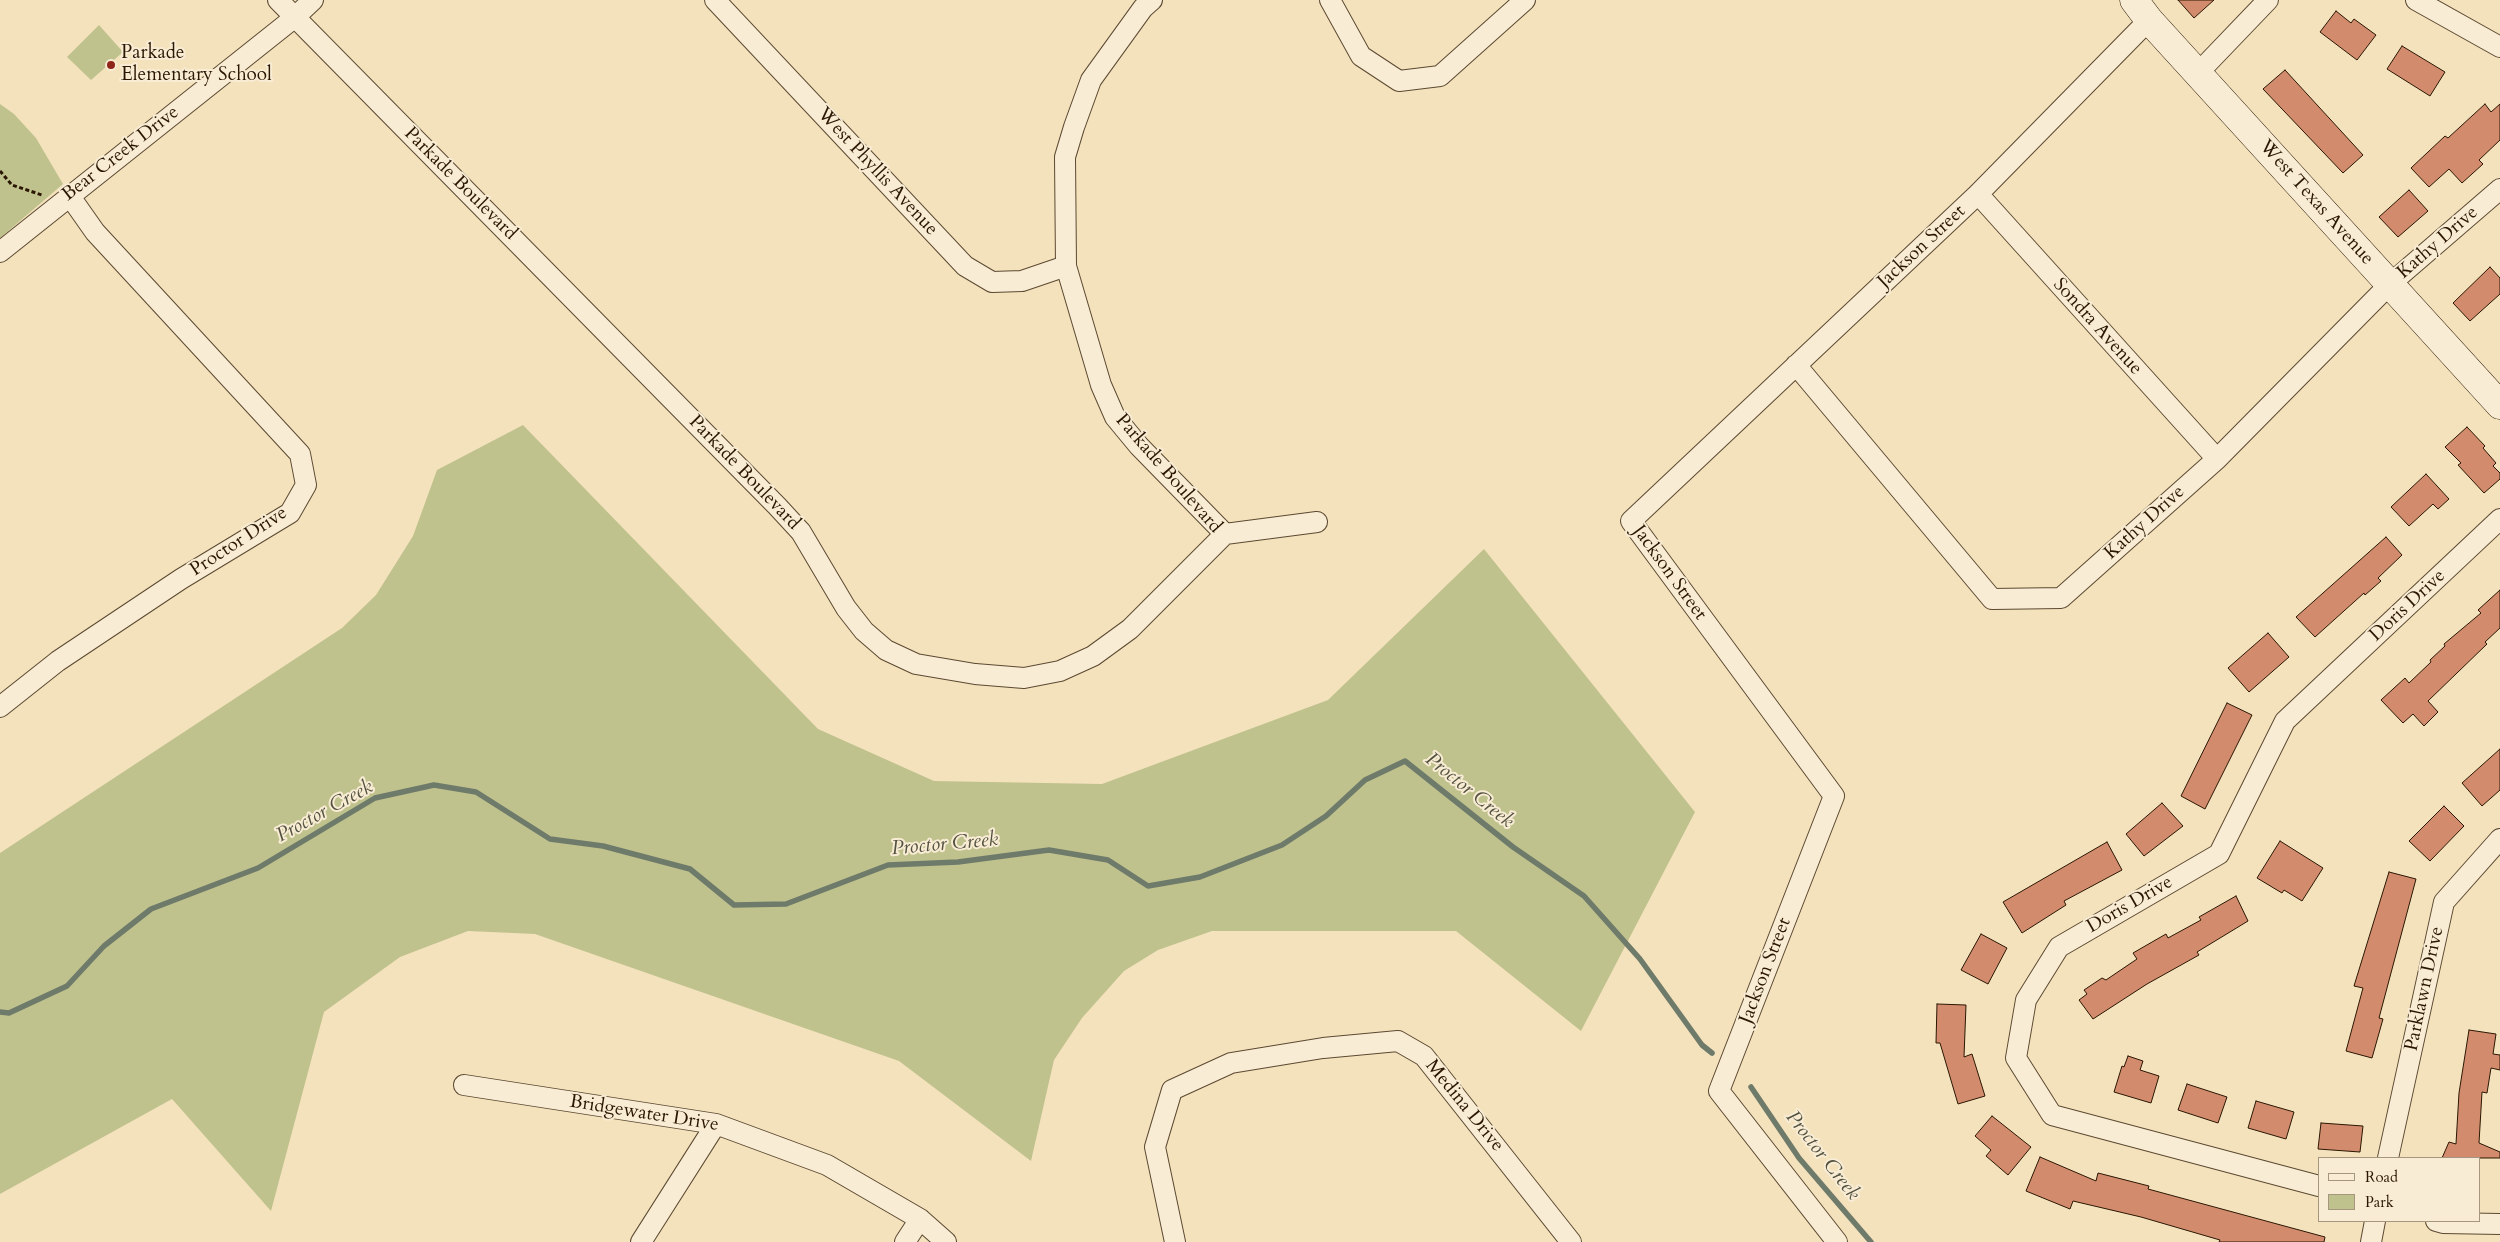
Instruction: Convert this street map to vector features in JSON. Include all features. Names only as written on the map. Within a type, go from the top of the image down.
[{"type":"street","name":"Parkade Boulevard","points":[[278,0],[778,506],[800,532],[846,608],[864,631],[886,650],[916,664],[975,674],[1024,678],[1060,671],[1093,656],[1130,629],[1225,534],[1139,446],[1115,417],[1101,385],[1066,266],[1065,157],[1091,80],[1143,3]]},
{"type":"street","name":"Bear Creek Drive","points":[[0,252],[62,200],[294,18],[313,0]]},
{"type":"street","name":"West Phyllis Avenue","points":[[715,0],[965,266],[992,282],[1022,281],[1066,266]]},
{"type":"street","points":[[1330,0],[1361,56],[1399,82],[1440,76],[1525,0]]},
{"type":"street","points":[[2198,72],[2268,0]]},
{"type":"street","points":[[2416,0],[2500,47]]},
{"type":"street","name":"West Texas Avenue","points":[[2141,10],[2500,405]]},
{"type":"street","name":"Jackson Street","points":[[1837,1242],[1719,1091],[1834,796],[1631,521],[1978,194],[2141,10]]},
{"type":"street","name":"Kathy Drive","points":[[1796,365],[1992,599],[2061,598],[2217,459],[2390,284],[2500,189]]},
{"type":"street","name":"Sondra Avenue","points":[[1978,194],[2217,459]]},
{"type":"street","name":"Proctor Drive","points":[[0,707],[66,656],[181,579],[290,513],[306,485],[300,454],[95,232],[62,200]]},
{"type":"street","name":"Doris Drive","points":[[2318,1186],[2052,1115],[2016,1058],[2026,1000],[2059,946],[2219,854],[2285,721],[2500,519]]},
{"type":"street","points":[[1225,534],[1317,522]]},
{"type":"street","name":"Parklawn Drive","points":[[2388,1157],[2444,902],[2500,839]]},
{"type":"street","name":"Medina Drive","points":[[1175,1242],[1155,1147],[1172,1090],[1231,1063],[1323,1048],[1398,1041],[1424,1056],[1571,1242]]},
{"type":"street","name":"Bridgewater Drive","points":[[464,1085],[716,1124],[827,1165],[920,1219],[946,1242]]},
{"type":"street","points":[[641,1242],[716,1124]]},
{"type":"street","points":[[905,1242],[920,1219]]},
{"type":"street","points":[[2371,1242],[2375,1222]]},
{"type":"street","points":[[2440,1222],[2500,1224]]},
{"type":"path","points":[[0,171],[12,185],[62,200]]},
{"type":"green space","points":[[99,25],[123,52],[91,80],[67,57]]},
{"type":"green space","points":[[0,104],[14,114],[36,138],[63,184],[0,238]]},
{"type":"green space","points":[[523,425],[818,729],[934,781],[1102,784],[1328,700],[1484,549],[1695,812],[1581,1031],[1456,931],[1212,931],[1158,950],[1124,971],[1082,1018],[1054,1060],[1031,1161],[899,1061],[535,934],[468,931],[400,957],[324,1012],[271,1211],[172,1099],[0,1194],[0,853],[342,628],[376,595],[413,536],[437,470]]},
{"type":"building","points":[[2178,0],[2214,0],[2194,18]]},
{"type":"building","points":[[2336,11],[2351,23],[2354,19],[2376,35],[2357,60],[2320,32]]},
{"type":"building","points":[[2402,46],[2445,72],[2430,96],[2387,69]]},
{"type":"building","points":[[2285,70],[2363,155],[2343,173],[2263,89]]},
{"type":"building","points":[[2485,104],[2491,112],[2500,104],[2500,140],[2479,160],[2483,164],[2462,183],[2449,169],[2429,187],[2411,168],[2445,136],[2448,138]]},
{"type":"building","points":[[2409,190],[2428,211],[2398,237],[2379,217]]},
{"type":"building","points":[[2490,267],[2500,278],[2500,294],[2470,321],[2453,303]]},
{"type":"building","points":[[2467,427],[2485,446],[2483,448],[2496,463],[2493,466],[2500,473],[2500,479],[2484,493],[2458,465],[2461,463],[2445,447]]},
{"type":"building","points":[[2426,474],[2449,499],[2438,509],[2433,504],[2409,526],[2391,507]]},
{"type":"building","points":[[2386,537],[2402,555],[2378,578],[2381,581],[2365,595],[2364,593],[2315,637],[2296,617]]},
{"type":"building","points":[[2500,590],[2500,628],[2485,642],[2487,644],[2428,701],[2438,712],[2424,726],[2413,714],[2403,723],[2381,700],[2405,678],[2409,683],[2431,662],[2430,660],[2445,646],[2444,644],[2481,613],[2478,610]]},
{"type":"building","points":[[2268,633],[2289,657],[2249,692],[2228,668]]},
{"type":"building","points":[[2227,703],[2252,715],[2205,809],[2181,796]]},
{"type":"building","points":[[2500,749],[2500,790],[2482,806],[2462,783]]},
{"type":"building","points":[[2162,803],[2183,826],[2144,856],[2126,834]]},
{"type":"building","points":[[2444,806],[2464,826],[2430,861],[2409,841]]},
{"type":"building","points":[[2280,841],[2323,868],[2302,901],[2284,890],[2282,893],[2257,878]]},
{"type":"building","points":[[2107,842],[2122,870],[2064,901],[2066,905],[2022,933],[2003,902]]},
{"type":"building","points":[[2389,872],[2416,879],[2379,1018],[2383,1019],[2372,1058],[2346,1051],[2363,988],[2354,986]]},
{"type":"building","points":[[2236,896],[2248,921],[2197,952],[2199,955],[2147,984],[2093,1019],[2079,1000],[2087,994],[2084,990],[2102,978],[2106,980],[2137,959],[2133,953],[2166,934],[2168,938],[2201,920],[2199,917]]},
{"type":"building","points":[[1981,934],[2007,948],[1988,984],[1961,970]]},
{"type":"building","points":[[1937,1004],[1966,1005],[1964,1057],[1972,1054],[1985,1096],[1958,1104],[1940,1043],[1936,1043]]},
{"type":"building","points":[[2469,1030],[2496,1034],[2493,1054],[2500,1055],[2500,1070],[2491,1068],[2487,1093],[2482,1092],[2479,1143],[2500,1152],[2500,1158],[2442,1157],[2449,1142],[2456,1144],[2459,1093]]},
{"type":"building","points":[[2128,1056],[2143,1061],[2140,1070],[2159,1076],[2151,1103],[2114,1092],[2122,1066],[2124,1067]]},
{"type":"building","points":[[2187,1084],[2227,1097],[2218,1123],[2178,1110]]},
{"type":"building","points":[[2256,1101],[2294,1112],[2286,1139],[2248,1128]]},
{"type":"building","points":[[1992,1116],[2031,1147],[2008,1175],[1986,1156],[1991,1150],[1975,1136]]},
{"type":"building","points":[[2321,1123],[2363,1126],[2360,1152],[2318,1149]]},
{"type":"building","points":[[2040,1157],[2096,1181],[2098,1173],[2149,1186],[2148,1189],[2325,1237],[2324,1242],[2219,1242],[2220,1240],[2141,1217],[2073,1201],[2070,1209],[2026,1191]]},
{"type":"waterway","name":"Proctor Creek","points":[[0,1012],[9,1013],[67,986],[104,946],[151,909],[258,868],[375,798],[434,785],[476,792],[550,839],[603,846],[690,869],[734,905],[786,904],[888,865],[958,862],[1049,850],[1108,860],[1148,886],[1200,877],[1282,845],[1326,816],[1365,780],[1405,761],[1513,847],[1584,896],[1640,959],[1702,1045],[1712,1053]]},
{"type":"waterway","name":"Proctor Creek","points":[[1751,1087],[1799,1158],[1871,1242]]},
{"type":"place","name":"Parkade Elementary School","points":[[111,65]]}]
